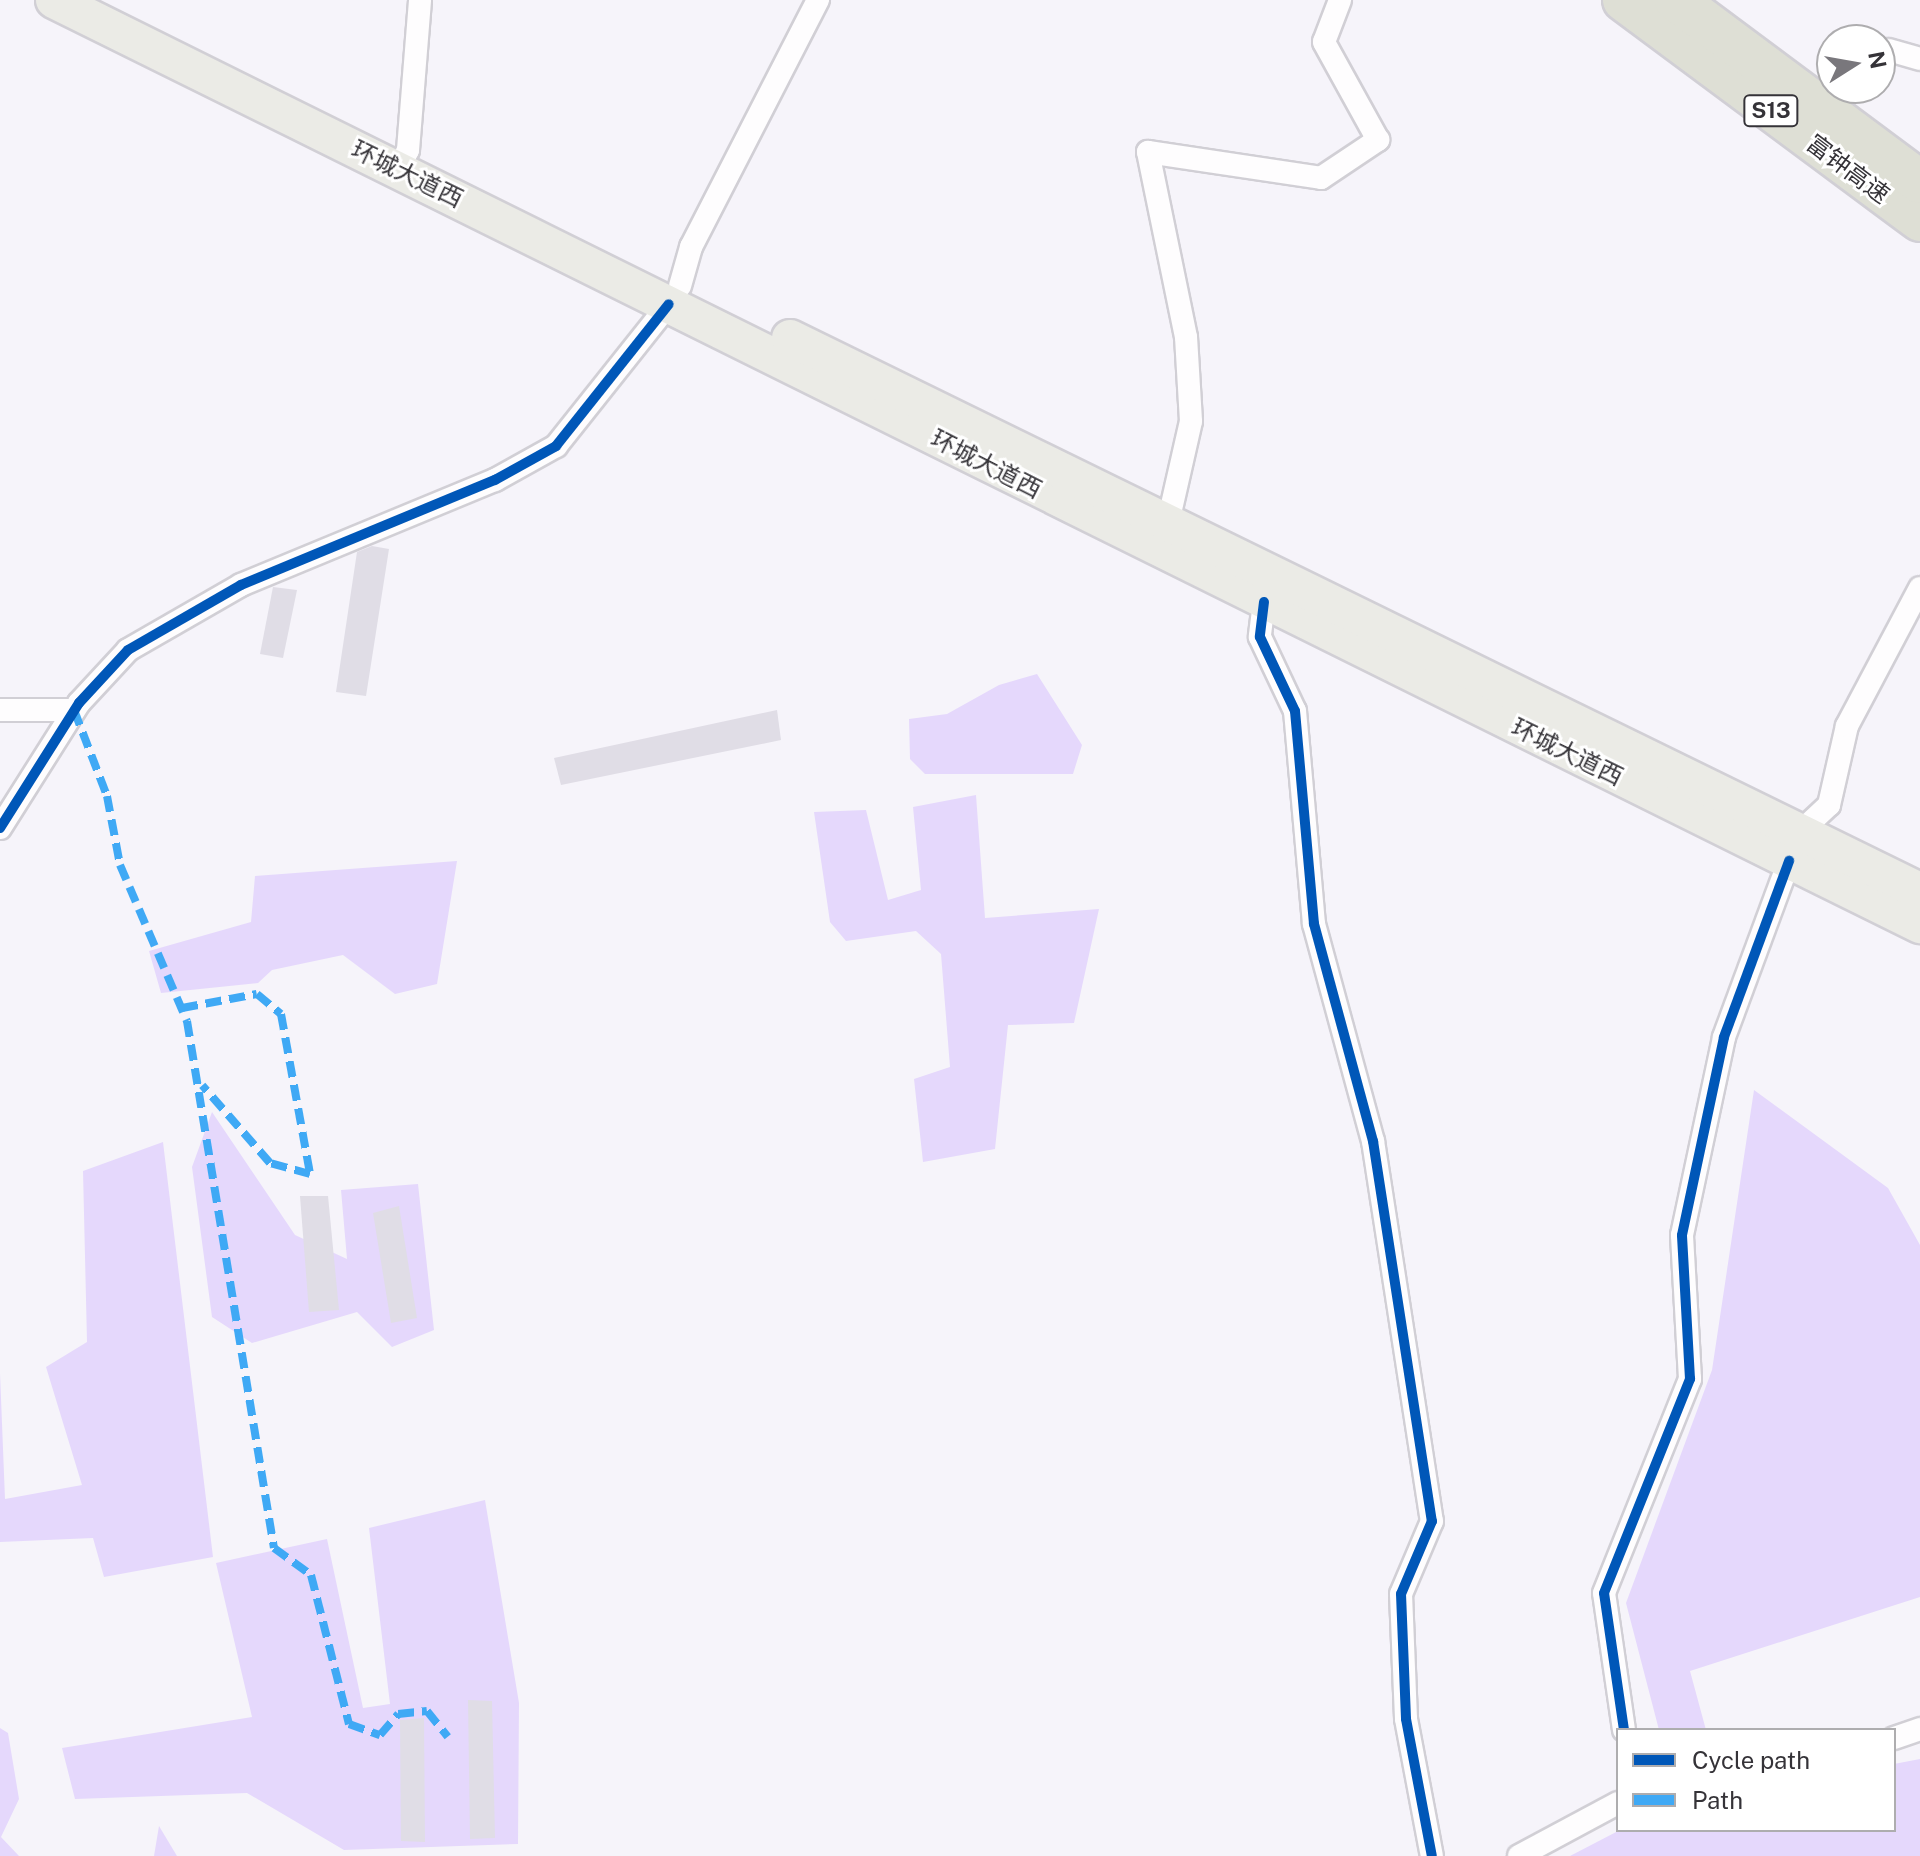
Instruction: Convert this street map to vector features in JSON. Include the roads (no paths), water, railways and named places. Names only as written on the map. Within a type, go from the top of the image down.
[{"type":"highway","name":"富钟高速","points":[[1624,0],[1920,220]]},
{"type":"highway","name":"富钟高速","points":[[1676,0],[1920,182]]},
{"type":"main road","name":"环城大道西","points":[[54,0],[403,160],[675,295],[1264,602],[1794,847],[1920,891]]},
{"type":"main road","name":"环城大道西","points":[[106,0],[403,160]]},
{"type":"main road","name":"环城大道西","points":[[675,295],[1169,518],[1794,847],[1920,925]]},
{"type":"street","points":[[403,160],[420,0]]},
{"type":"street","points":[[0,828],[74,710],[128,650],[175,618],[370,527],[495,480],[556,446],[675,295],[691,247],[818,0]]},
{"type":"street","points":[[1169,518],[1191,421],[1186,337],[1148,152],[1321,178],[1378,140],[1324,42],[1340,0]]},
{"type":"street","points":[[1896,52],[1920,59]]},
{"type":"street","points":[[1624,1728],[1604,1593],[1690,1379],[1682,1235],[1724,1037],[1794,847],[1829,805],[1847,726],[1920,588]]},
{"type":"street","points":[[1264,602],[1260,637],[1295,711],[1314,924],[1373,1141],[1432,1521],[1401,1594],[1406,1719],[1432,1856]]},
{"type":"street","points":[[0,710],[74,710]]},
{"type":"street","points":[[1896,1737],[1920,1729]]},
{"type":"street","points":[[1519,1856],[1616,1804]]}]
